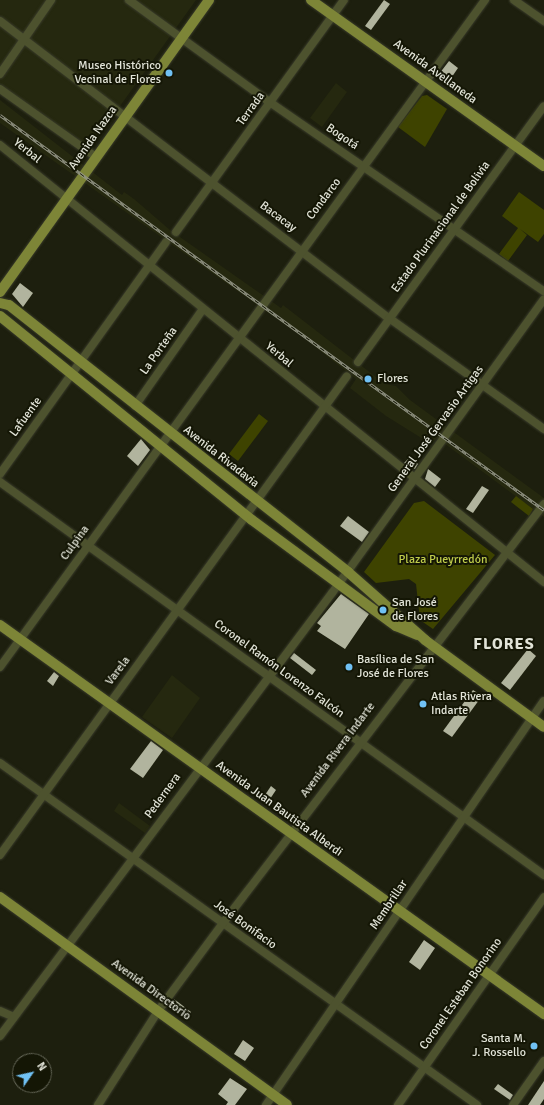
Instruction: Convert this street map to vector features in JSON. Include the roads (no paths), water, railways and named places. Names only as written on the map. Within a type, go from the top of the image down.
[{"type":"main road","name":"Avenida Nazca","points":[[0,292],[209,0]]},
{"type":"main road","name":"Avenida Avellaneda","points":[[311,0],[544,166]]},
{"type":"main road","name":"Avenida Rivadavia","points":[[0,303],[9,305],[169,433],[348,572],[422,638],[544,727]]},
{"type":"main road","name":"Avenida Rivadavia","points":[[0,316],[247,516],[396,626],[422,638]]},
{"type":"main road","name":"Avenida Juan Bautista Alberdi","points":[[0,625],[399,912],[544,1014]]},
{"type":"main road","name":"Avenida Directorio","points":[[0,897],[287,1105]]},
{"type":"street","points":[[0,74],[51,0]]},
{"type":"street","name":"Bogotá","points":[[129,0],[271,103],[544,291]]},
{"type":"street","name":"Terrada","points":[[176,232],[211,182],[271,103],[344,0]]},
{"type":"street","name":"Condarco","points":[[169,433],[485,0]]},
{"type":"street","points":[[514,0],[544,21]]},
{"type":"street","name":"Bacacay","points":[[0,21],[124,117],[302,249],[389,318],[544,429]]},
{"type":"street","points":[[0,89],[96,157]]},
{"type":"street","name":"Estado Plurinacional de Bolivia","points":[[358,362],[544,106]]},
{"type":"street","name":"Yerbal","points":[[0,145],[324,408],[544,582]]},
{"type":"street","points":[[81,363],[166,242]]},
{"type":"street","name":"General José Gervasio Artigas","points":[[348,572],[544,300]]},
{"type":"street","name":"La Porteña","points":[[135,406],[203,309]]},
{"type":"street","name":"Lafuente","points":[[0,474],[81,363]]},
{"type":"street","points":[[257,502],[347,376]]},
{"type":"street","name":"Culpina","points":[[0,667],[169,433]]},
{"type":"street","name":"Coronel Ramón Lorenzo Falcón","points":[[0,482],[88,544],[269,675],[358,742],[544,875]]},
{"type":"street","name":"Varela","points":[[0,855],[109,703],[257,502]]},
{"type":"street","name":"Avenida Rivera Indarte","points":[[98,1105],[158,1011],[223,923],[358,742],[507,554],[544,504]]},
{"type":"street","name":"Pedernera","points":[[0,1036],[199,767],[348,572]]},
{"type":"street","name":"Membrillar","points":[[266,1105],[336,1006],[544,701]]},
{"type":"street","name":"José Bonifacio","points":[[0,763],[44,793],[132,859],[223,923],[423,1069],[477,1105]]},
{"type":"street","name":"Coronel Esteban Bonorino","points":[[398,1105],[544,897]]},
{"type":"street","points":[[0,1011],[14,1017]]},
{"type":"street","points":[[513,1105],[544,1061]]},
{"type":"railway","points":[[0,115],[544,510]]},
{"type":"place","name":"Museo Histórico Vecinal de Flores","points":[[169,73]]},
{"type":"place","name":"Flores","points":[[368,379]]},
{"type":"place","name":"San José de Flores","points":[[383,610]]},
{"type":"place","name":"Basílica de San José de Flores","points":[[349,667]]},
{"type":"place","name":"Atlas Rivera Indarte","points":[[423,704]]},
{"type":"place","name":"Santa M. J. Rossello","points":[[534,1046]]},
{"type":"district","name":"FLORES","points":[[504,644]]},
{"type":"park label","name":"Plaza Pueyrredón","points":[[443,560]]}]
